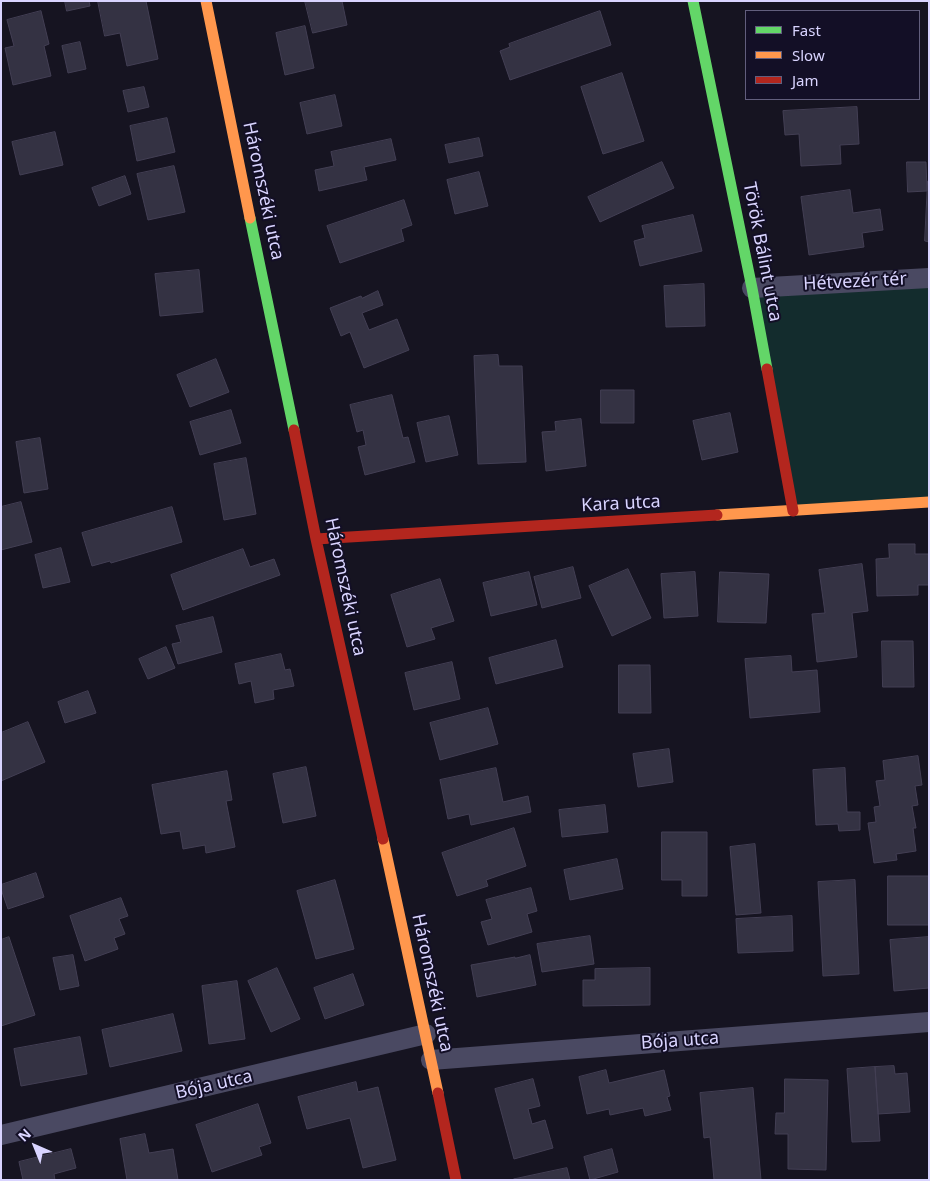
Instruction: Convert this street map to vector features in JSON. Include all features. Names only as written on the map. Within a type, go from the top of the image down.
[{"type":"street","name":"Háromszéki utca","points":[[206,1],[316,539],[432,1060],[456,1180]]},
{"type":"street","name":"Török Bálint utca","points":[[693,1],[752,288],[793,511]]},
{"type":"street","name":"Hétvezér tér","points":[[752,288],[929,278]]},
{"type":"street","name":"Kara utca","points":[[316,539],[929,502]]},
{"type":"street","name":"Bója utca","points":[[432,1060],[929,1022]]},
{"type":"street","name":"Bója utca","points":[[1,1135],[426,1034]]},
{"type":"green space","points":[[929,278],[929,502],[793,511],[752,288]]},
{"type":"building","points":[[65,1],[89,1],[90,6],[67,11]]},
{"type":"building","points":[[98,1],[146,1],[158,59],[127,66],[120,33],[105,36]]},
{"type":"building","points":[[305,1],[342,1],[347,25],[313,33]]},
{"type":"building","points":[[41,11],[49,44],[44,46],[51,76],[13,85],[5,48],[14,46],[7,20]]},
{"type":"building","points":[[600,11],[611,45],[510,80],[500,51],[510,47],[509,44]]},
{"type":"building","points":[[305,26],[314,68],[285,75],[276,33]]},
{"type":"building","points":[[80,42],[86,69],[68,73],[62,46]]},
{"type":"building","points":[[622,73],[644,141],[603,154],[581,87]]},
{"type":"building","points":[[144,87],[149,107],[128,112],[123,91]]},
{"type":"building","points":[[335,95],[342,126],[307,134],[300,103]]},
{"type":"building","points":[[857,107],[859,144],[840,145],[841,164],[801,166],[799,134],[785,135],[783,111]]},
{"type":"building","points":[[167,118],[175,152],[137,161],[130,126]]},
{"type":"building","points":[[55,132],[63,165],[20,175],[12,142]]},
{"type":"building","points":[[479,138],[483,156],[449,163],[445,145]]},
{"type":"building","points":[[391,139],[396,160],[364,167],[367,180],[319,191],[315,170],[334,166],[331,152]]},
{"type":"building","points":[[662,162],[674,188],[600,222],[588,197]]},
{"type":"building","points":[[907,162],[926,162],[927,191],[908,192]]},
{"type":"building","points":[[174,166],[185,212],[148,220],[137,174]]},
{"type":"building","points":[[479,172],[488,206],[455,214],[447,180]]},
{"type":"building","points":[[125,176],[131,194],[99,206],[92,188]]},
{"type":"building","points":[[929,181],[929,242],[925,241]]},
{"type":"building","points":[[850,190],[853,213],[880,209],[883,230],[862,233],[864,247],[809,255],[801,197]]},
{"type":"building","points":[[404,200],[412,225],[401,229],[404,241],[340,263],[327,226]]},
{"type":"building","points":[[693,215],[702,251],[640,266],[634,241],[645,238],[642,226]]},
{"type":"building","points":[[199,270],[203,312],[160,316],[155,274]]},
{"type":"building","points":[[704,284],[705,326],[666,327],[664,286]]},
{"type":"building","points":[[378,291],[383,305],[362,313],[369,330],[397,319],[409,350],[364,368],[350,332],[341,336],[330,308]]},
{"type":"building","points":[[498,355],[499,366],[522,366],[526,462],[478,464],[474,356]]},
{"type":"building","points":[[216,359],[229,392],[190,407],[177,375]]},
{"type":"building","points":[[601,390],[634,390],[634,423],[601,423]]},
{"type":"building","points":[[392,395],[403,438],[408,437],[415,462],[365,475],[358,447],[366,445],[363,430],[357,432],[350,405]]},
{"type":"building","points":[[231,410],[241,443],[200,455],[190,422]]},
{"type":"building","points":[[730,413],[738,452],[702,460],[693,421]]},
{"type":"building","points":[[449,416],[458,455],[426,462],[417,423]]},
{"type":"building","points":[[581,419],[586,466],[546,471],[542,432],[556,431],[555,422]]},
{"type":"building","points":[[40,438],[48,489],[24,493],[16,442]]},
{"type":"building","points":[[246,458],[256,514],[224,520],[214,464]]},
{"type":"building","points":[[21,502],[32,542],[1,550],[1,507]]},
{"type":"building","points":[[172,507],[182,542],[111,563],[110,561],[92,566],[82,533]]},
{"type":"building","points":[[889,544],[915,544],[915,554],[929,554],[929,585],[918,585],[918,595],[877,596],[876,559],[889,558]]},
{"type":"building","points":[[61,548],[70,582],[43,588],[35,555]]},
{"type":"building","points":[[243,549],[250,567],[274,559],[280,575],[183,610],[171,575]]},
{"type":"building","points":[[862,564],[868,611],[852,613],[857,657],[817,662],[812,614],[825,613],[819,570]]},
{"type":"building","points":[[573,567],[581,598],[542,608],[534,577]]},
{"type":"building","points":[[628,569],[651,618],[612,636],[589,586]]},
{"type":"building","points":[[529,572],[537,605],[491,616],[483,583]]},
{"type":"building","points":[[695,572],[698,616],[664,618],[661,574]]},
{"type":"building","points":[[720,572],[769,574],[766,623],[718,622]]},
{"type":"building","points":[[440,579],[454,621],[431,628],[435,639],[407,647],[391,595]]},
{"type":"building","points":[[213,617],[222,652],[178,664],[172,644],[181,642],[176,626]]},
{"type":"building","points":[[556,640],[563,667],[496,684],[489,658]]},
{"type":"building","points":[[882,641],[913,641],[914,687],[883,687]]},
{"type":"building","points":[[166,647],[175,668],[148,679],[139,659]]},
{"type":"building","points":[[281,654],[285,670],[290,669],[294,686],[273,690],[274,699],[255,703],[251,681],[239,684],[235,664]]},
{"type":"building","points":[[791,656],[792,672],[817,670],[820,712],[750,718],[745,659]]},
{"type":"building","points":[[452,662],[460,699],[414,710],[405,673]]},
{"type":"building","points":[[619,665],[650,665],[651,713],[619,713]]},
{"type":"building","points":[[88,691],[96,713],[65,723],[58,702]]},
{"type":"building","points":[[488,708],[498,744],[440,760],[430,723]]},
{"type":"building","points":[[28,722],[45,762],[1,781],[1,733]]},
{"type":"building","points":[[669,749],[673,782],[638,787],[633,754]]},
{"type":"building","points":[[918,756],[922,785],[915,786],[918,805],[912,806],[916,828],[913,828],[916,851],[896,854],[897,860],[874,863],[868,823],[876,822],[874,807],[880,806],[876,781],[885,780],[883,761]]},
{"type":"building","points":[[306,767],[316,816],[283,823],[273,774]]},
{"type":"building","points":[[496,768],[503,802],[528,796],[531,812],[471,825],[469,814],[448,819],[440,780]]},
{"type":"building","points":[[845,768],[847,812],[860,812],[860,830],[839,831],[838,824],[816,825],[813,770]]},
{"type":"building","points":[[227,771],[232,800],[226,801],[235,847],[206,853],[205,845],[183,849],[180,831],[161,834],[152,785]]},
{"type":"building","points":[[605,805],[608,832],[562,837],[559,810]]},
{"type":"building","points":[[514,828],[526,866],[486,880],[488,886],[457,896],[442,853]]},
{"type":"building","points":[[662,832],[707,832],[707,896],[682,896],[682,880],[662,880]]},
{"type":"building","points":[[755,844],[761,913],[736,915],[730,847]]},
{"type":"building","points":[[617,859],[623,889],[570,900],[564,870]]},
{"type":"building","points":[[36,873],[44,897],[8,909],[1,885]]},
{"type":"building","points":[[888,876],[929,876],[929,925],[888,925]]},
{"type":"building","points":[[335,880],[354,949],[316,959],[297,891]]},
{"type":"building","points":[[855,880],[859,974],[823,976],[818,882]]},
{"type":"building","points":[[531,888],[537,911],[527,914],[532,932],[488,945],[481,922],[492,919],[486,900]]},
{"type":"building","points":[[121,898],[128,916],[119,919],[125,934],[114,938],[118,949],[85,961],[70,916]]},
{"type":"building","points":[[792,916],[793,951],[738,953],[736,919]]},
{"type":"building","points":[[590,936],[594,964],[542,972],[537,944]]},
{"type":"building","points":[[9,937],[35,1015],[1,1026],[1,940]]},
{"type":"building","points":[[929,937],[929,988],[894,991],[890,940]]},
{"type":"building","points":[[73,955],[79,986],[60,990],[53,958]]},
{"type":"building","points":[[530,955],[536,985],[477,997],[471,965]]},
{"type":"building","points":[[277,968],[300,1019],[271,1032],[248,981]]},
{"type":"building","points":[[650,968],[650,1005],[583,1006],[583,980],[595,980],[595,969]]},
{"type":"building","points":[[353,974],[364,1005],[325,1019],[314,988]]},
{"type":"building","points":[[237,981],[245,1039],[209,1044],[202,986]]},
{"type":"building","points":[[173,1014],[182,1051],[110,1067],[102,1030]]},
{"type":"building","points":[[80,1037],[87,1074],[21,1086],[14,1049]]},
{"type":"building","points":[[894,1066],[895,1074],[907,1073],[910,1112],[878,1114],[875,1067]]},
{"type":"building","points":[[875,1067],[880,1141],[852,1142],[847,1069]]},
{"type":"building","points":[[606,1070],[609,1083],[664,1070],[670,1096],[667,1097],[671,1110],[645,1116],[643,1108],[610,1115],[609,1109],[587,1114],[579,1077]]},
{"type":"building","points":[[533,1079],[540,1106],[528,1109],[532,1124],[545,1120],[553,1148],[514,1159],[495,1089]]},
{"type":"building","points":[[785,1079],[828,1080],[826,1170],[788,1169],[788,1134],[775,1134],[776,1113],[784,1113]]},
{"type":"building","points":[[356,1082],[358,1092],[378,1087],[396,1160],[363,1168],[350,1118],[307,1129],[298,1097]]},
{"type":"building","points":[[753,1088],[761,1180],[714,1180],[710,1137],[704,1138],[700,1093]]},
{"type":"building","points":[[258,1104],[271,1143],[259,1147],[262,1155],[212,1172],[196,1125]]},
{"type":"building","points":[[145,1134],[149,1153],[173,1149],[178,1180],[127,1180],[120,1139]]},
{"type":"building","points":[[71,1149],[76,1168],[54,1174],[55,1180],[23,1180],[19,1162]]},
{"type":"building","points":[[612,1149],[618,1172],[590,1180],[584,1157]]},
{"type":"building","points":[[567,1168],[570,1180],[514,1179]]},
{"type":"traffic: fast","points":[[693,1],[767,369]]},
{"type":"traffic: fast","points":[[250,218],[294,430]]},
{"type":"traffic: slow","points":[[206,1],[250,218]]},
{"type":"traffic: slow","points":[[717,515],[929,502]]},
{"type":"traffic: slow","points":[[383,839],[438,1093]]},
{"type":"traffic: jam","points":[[767,369],[793,511]]},
{"type":"traffic: jam","points":[[294,430],[316,539],[383,839]]},
{"type":"traffic: jam","points":[[316,539],[717,515]]},
{"type":"traffic: jam","points":[[438,1093],[456,1180]]}]
